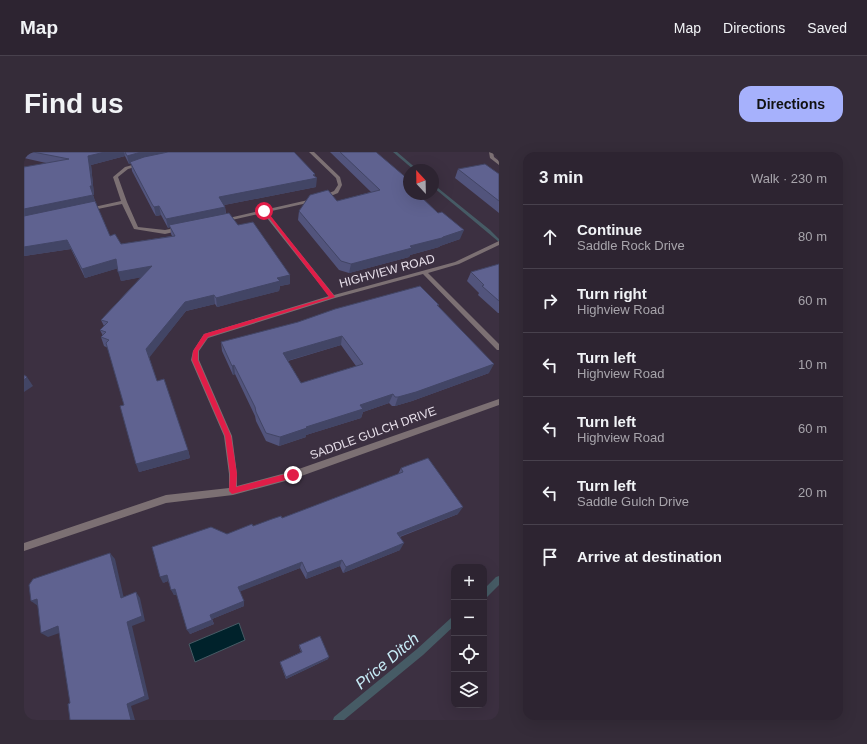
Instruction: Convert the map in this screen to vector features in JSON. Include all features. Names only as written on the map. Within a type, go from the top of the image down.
[{"type":"street","points":[[218,220],[319,199],[336,192],[340,186],[338,178],[311,152]]},
{"type":"street","points":[[491,152],[492,157],[499,164]]},
{"type":"street","points":[[145,163],[130,166],[118,173],[115,177],[136,228],[164,232],[188,227]]},
{"type":"street","points":[[78,211],[124,202]]},
{"type":"street","points":[[264,211],[333,297]]},
{"type":"street","name":"HIGHVIEW ROAD","points":[[232,491],[233,474],[228,436],[195,360],[196,351],[206,336],[333,297],[457,263],[499,242]]},
{"type":"street","points":[[425,273],[499,348]]},
{"type":"street","name":"SADDLE GULCH DRIVE","points":[[24,547],[166,499],[232,491],[293,475],[499,402]]},
{"type":"water","points":[[239,623],[245,640],[195,662],[189,644]]},
{"type":"building","points":[[33,152],[105,152],[88,156],[92,186],[90,186],[93,195],[24,209],[24,167],[69,159]]},
{"type":"building","points":[[125,152],[141,152],[127,156]]},
{"type":"building","points":[[168,152],[294,152],[317,178],[219,197],[225,207],[166,219],[159,206],[154,207],[152,204],[130,162],[144,157]]},
{"type":"building","points":[[340,152],[376,152],[403,175],[403,200],[424,200],[438,213],[442,212],[464,230],[442,238],[410,246],[412,248],[351,264],[341,261],[299,211],[310,195],[328,190],[337,201],[380,190]]},
{"type":"building","points":[[485,164],[499,174],[499,201],[458,169]]},
{"type":"building","points":[[95,201],[110,236],[115,234],[121,244],[175,236],[169,225],[229,213],[238,225],[253,222],[290,275],[277,278],[280,281],[216,298],[214,295],[185,302],[146,349],[157,381],[164,379],[188,450],[136,464],[120,406],[124,405],[106,343],[109,340],[101,337],[106,332],[100,330],[108,322],[101,320],[152,266],[118,272],[116,259],[82,269],[67,240],[24,247],[24,216]]},
{"type":"building","points":[[499,264],[499,301],[482,286],[484,285],[471,272]]},
{"type":"building","points":[[420,286],[494,364],[416,392],[398,397],[395,397],[393,394],[360,405],[363,409],[280,437],[266,433],[255,407],[234,365],[232,366],[221,342],[298,322],[335,309]],"holes":[[[342,336],[363,364],[301,383],[283,353]]]},
{"type":"building","points":[[428,458],[463,507],[397,533],[404,543],[346,567],[342,560],[307,573],[302,562],[238,587],[244,601],[210,615],[212,620],[187,630],[175,589],[171,590],[167,575],[160,577],[152,547],[211,527],[227,534],[252,524],[253,526],[281,516],[282,518],[403,472],[401,468]]},
{"type":"building","points":[[110,553],[121,598],[136,592],[142,616],[127,622],[145,696],[127,704],[131,720],[70,720],[68,704],[70,703],[58,626],[41,633],[37,599],[31,601],[29,585],[33,579]]},
{"type":"building","points":[[320,636],[329,657],[286,677],[280,662],[302,652],[299,645]]},
{"type":"waterway","points":[[395,152],[409,164]]},
{"type":"waterway","points":[[439,190],[499,241]]},
{"type":"waterway","name":"Price Ditch","points":[[487,591],[499,580]]},
{"type":"waterway","name":"Price Ditch","points":[[337,720],[420,652],[451,624]]},
{"type":"route","points":[[264,211],[306,266],[333,297],[206,336],[196,351],[195,360],[228,436],[233,474],[232,491],[293,475]]}]
